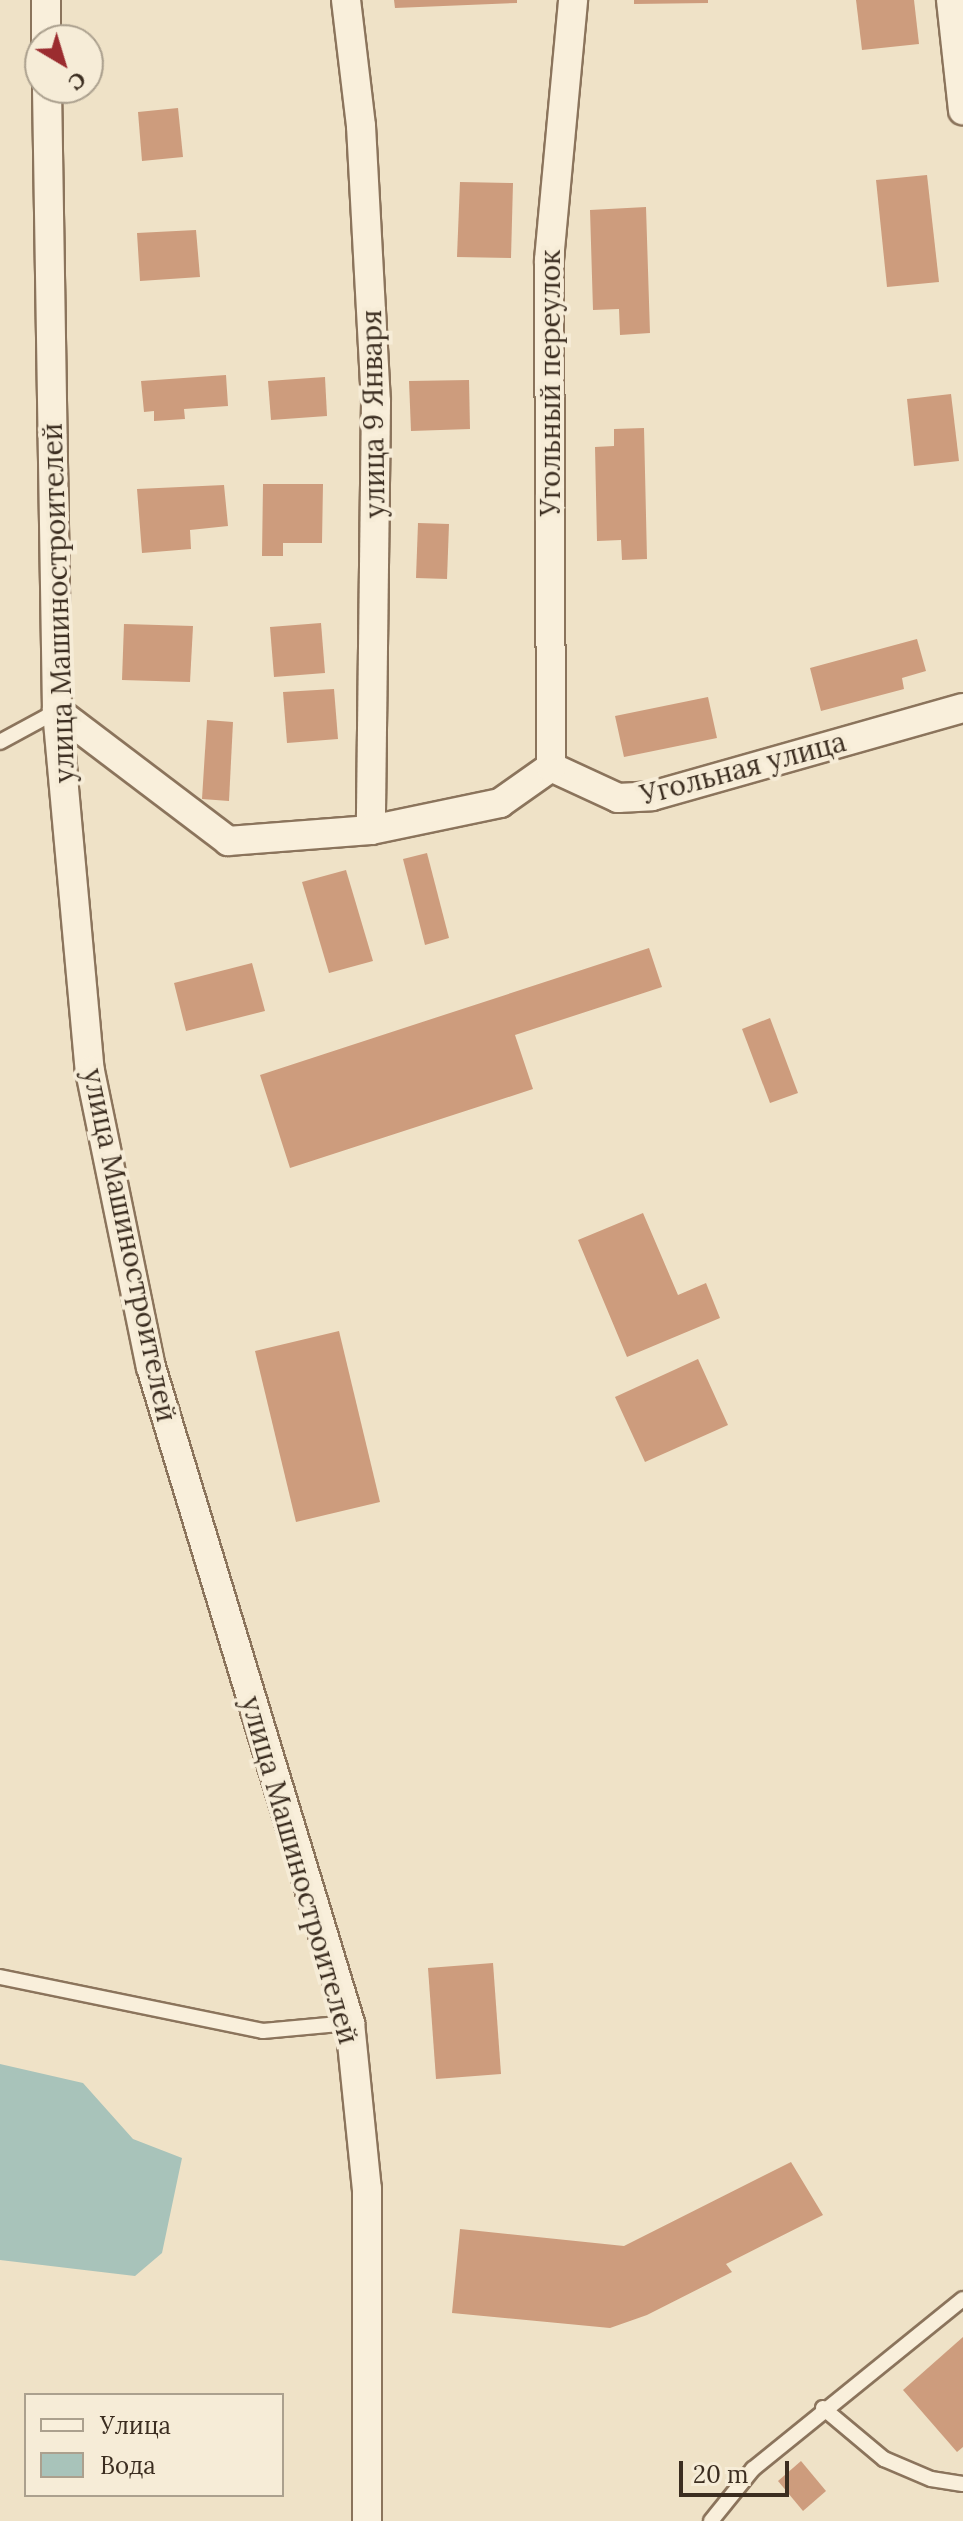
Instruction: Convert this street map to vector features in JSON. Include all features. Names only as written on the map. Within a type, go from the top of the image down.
[{"type":"street","points":[[46,0],[46,24]]},
{"type":"street","name":"улица 9 Января","points":[[346,0],[361,126],[376,402],[371,830]]},
{"type":"street","name":"Угольный переулок","points":[[551,767],[549,260],[573,0]]},
{"type":"street","points":[[951,0],[963,110]]},
{"type":"street","name":"улица Машиностроителей","points":[[47,104],[57,711],[90,1071],[151,1367],[350,2023],[367,2189],[367,2521]]},
{"type":"street","name":"Угольная улица","points":[[551,767],[618,798],[652,796],[963,708]]},
{"type":"street","points":[[57,711],[228,841],[371,830],[500,803],[551,767]]},
{"type":"lane","points":[[0,742],[57,711]]},
{"type":"lane","points":[[0,1977],[263,2031],[350,2023]]},
{"type":"lane","points":[[711,2521],[753,2469],[823,2408],[963,2299]]},
{"type":"lane","points":[[823,2408],[884,2459],[931,2479],[963,2484]]},
{"type":"water","points":[[0,2064],[83,2083],[133,2139],[182,2158],[162,2253],[135,2276],[0,2260]]},
{"type":"building","points":[[394,0],[517,0],[517,3],[395,8]]},
{"type":"building","points":[[634,0],[708,0],[708,3],[634,4]]},
{"type":"building","points":[[856,0],[914,0],[919,44],[862,50]]},
{"type":"building","points":[[178,108],[183,157],[142,161],[138,112]]},
{"type":"building","points":[[927,175],[939,282],[887,287],[876,180]]},
{"type":"building","points":[[460,182],[513,183],[511,258],[457,257]]},
{"type":"building","points":[[646,207],[650,333],[620,335],[619,309],[593,310],[590,210]]},
{"type":"building","points":[[196,230],[200,277],[140,281],[137,233]]},
{"type":"building","points":[[226,375],[228,406],[184,409],[185,419],[154,421],[154,411],[144,412],[141,381]]},
{"type":"building","points":[[325,377],[327,416],[271,420],[268,381]]},
{"type":"building","points":[[469,380],[470,429],[411,431],[409,381]]},
{"type":"building","points":[[951,394],[959,461],[914,466],[907,399]]},
{"type":"building","points":[[644,428],[647,559],[622,560],[621,540],[597,541],[595,447],[614,446],[614,429]]},
{"type":"building","points":[[263,484],[323,484],[322,543],[283,543],[283,556],[262,556]]},
{"type":"building","points":[[224,485],[228,526],[190,530],[191,549],[142,553],[137,489]]},
{"type":"building","points":[[418,523],[449,524],[447,579],[416,578]]},
{"type":"building","points":[[321,623],[325,673],[274,677],[270,627]]},
{"type":"building","points":[[124,624],[193,626],[190,682],[122,680]]},
{"type":"building","points":[[917,639],[926,671],[902,678],[904,689],[821,711],[810,668]]},
{"type":"building","points":[[334,689],[338,739],[287,743],[283,692]]},
{"type":"building","points":[[708,697],[717,738],[624,757],[615,716]]},
{"type":"building","points":[[207,720],[233,722],[229,801],[202,799]]},
{"type":"building","points":[[427,853],[449,938],[425,945],[403,859]]},
{"type":"building","points":[[346,870],[373,961],[329,973],[302,882]]},
{"type":"building","points":[[649,948],[662,987],[515,1035],[533,1089],[290,1168],[260,1075]]},
{"type":"building","points":[[252,963],[265,1011],[186,1031],[174,983]]},
{"type":"building","points":[[770,1018],[798,1093],[770,1103],[742,1029]]},
{"type":"building","points":[[643,1213],[678,1295],[706,1283],[720,1318],[627,1357],[578,1240]]},
{"type":"building","points":[[339,1331],[380,1502],[296,1522],[255,1351]]},
{"type":"building","points":[[698,1359],[728,1425],[645,1462],[615,1397]]},
{"type":"building","points":[[493,1963],[501,2074],[436,2079],[428,1968]]},
{"type":"building","points":[[791,2162],[823,2215],[726,2264],[732,2272],[647,2315],[610,2328],[452,2313],[460,2229],[624,2246]]},
{"type":"building","points":[[963,2337],[963,2447],[957,2452],[903,2390]]},
{"type":"building","points":[[801,2461],[826,2491],[803,2511],[778,2481]]}]
